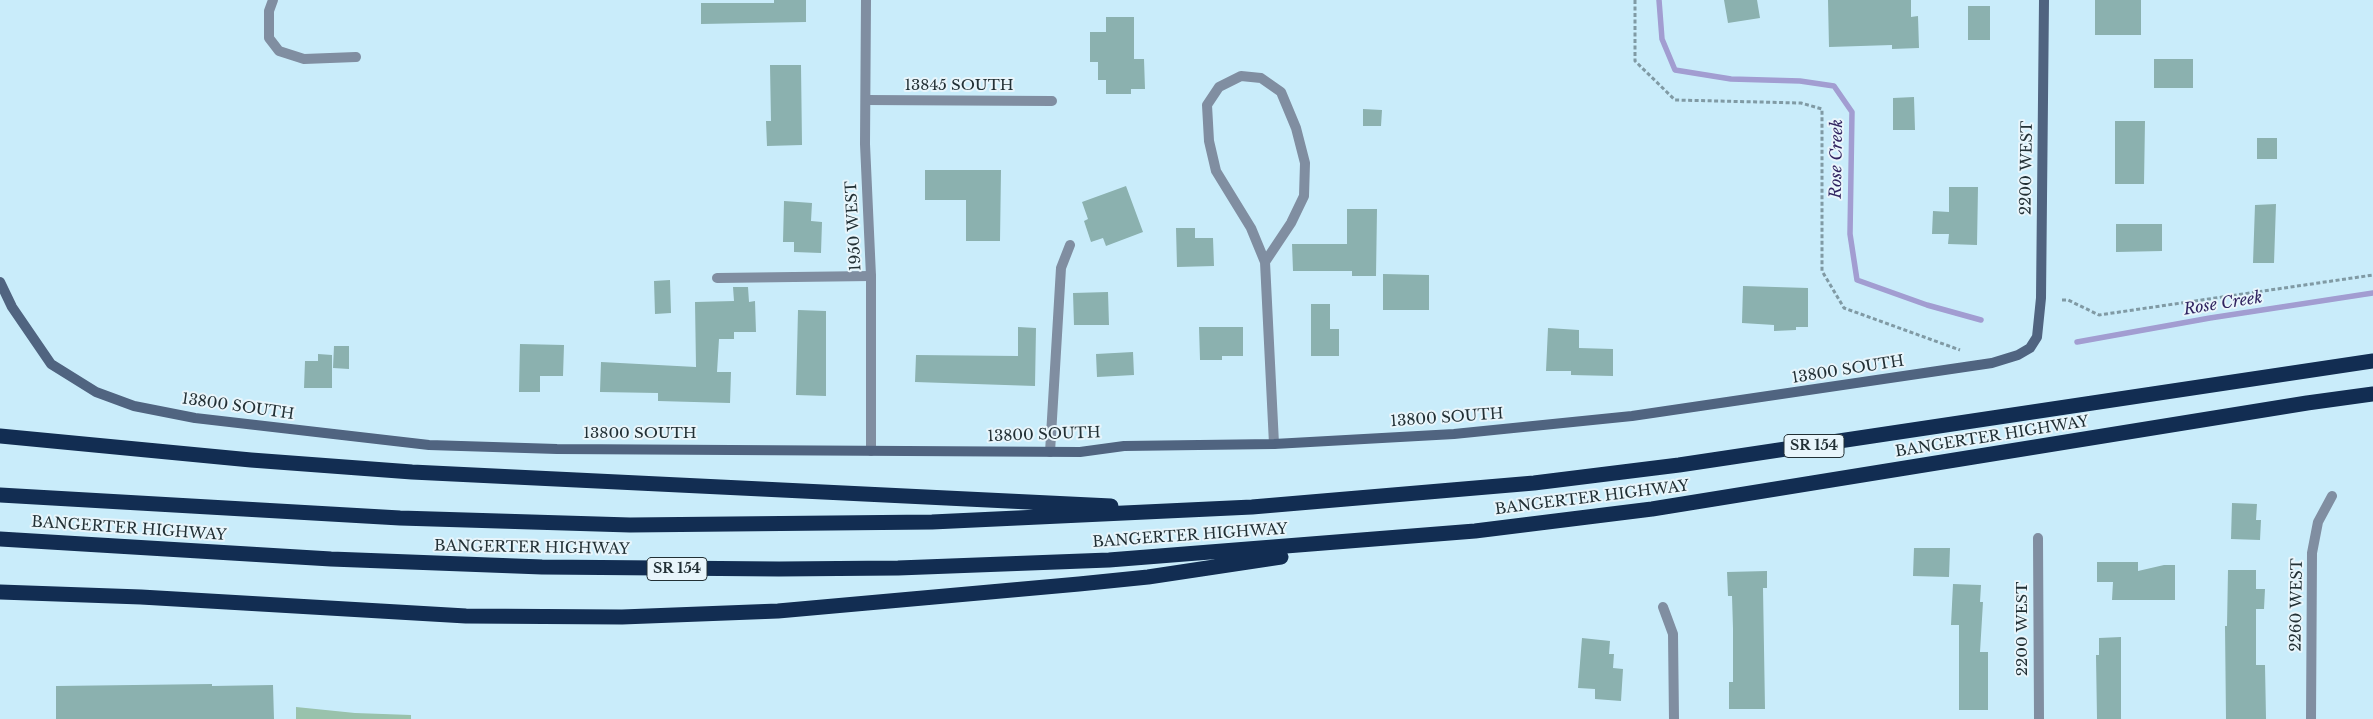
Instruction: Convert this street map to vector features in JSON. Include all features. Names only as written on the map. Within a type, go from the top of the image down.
[{"type":"highway","name":"BANGERTER HIGHWAY","points":[[0,495],[371,517],[630,525],[942,522],[1252,507],[1534,483],[1679,465],[2373,361]]},
{"type":"highway","name":"BANGERTER HIGHWAY","points":[[0,539],[331,559],[542,567],[779,569],[1004,565],[1109,560],[1475,531],[1652,509],[2373,394]]},
{"type":"highway","points":[[0,436],[251,460],[412,472],[1069,505],[1252,507]]},
{"type":"highway","points":[[0,592],[141,597],[466,616],[622,618],[856,605],[1138,578],[1246,562],[1353,542]]},
{"type":"street","points":[[273,0],[269,11],[269,38],[279,51],[304,59],[356,57]]},
{"type":"street","name":"1950 WEST","points":[[866,0],[865,144],[871,276],[871,451]]},
{"type":"street","name":"2200 WEST","points":[[2037,337],[2041,298],[2044,0]]},
{"type":"street","points":[[1265,262],[1291,223],[1304,196],[1305,163],[1296,128],[1281,92],[1261,78],[1241,76],[1218,87],[1207,105],[1210,141],[1216,171],[1251,228],[1265,262],[1274,444]]},
{"type":"street","name":"13845 SOUTH","points":[[866,100],[1052,102]]},
{"type":"street","points":[[1050,452],[1061,268],[1070,245]]},
{"type":"street","points":[[717,278],[871,276]]},
{"type":"street","name":"13800 SOUTH","points":[[0,282],[12,308],[51,364],[75,381],[96,392],[134,406],[294,431],[413,444],[557,449],[1080,452],[1124,446],[1274,444],[1454,434],[1632,416],[1992,363],[2018,355],[2030,348],[2037,337]]},
{"type":"street","name":"2260 WEST","points":[[2311,719],[2312,553],[2318,522],[2332,496]]},
{"type":"street","name":"2200 WEST","points":[[2038,538],[2039,719]]},
{"type":"street","points":[[1663,606],[1673,634],[1674,719]]},
{"type":"path","points":[[1635,0],[1635,61],[1675,100],[1801,103],[1822,110],[1822,271],[1844,308],[1960,350]]},
{"type":"path","points":[[2062,300],[2068,300],[2099,315],[2373,275]]},
{"type":"green space","points":[[296,707],[355,713],[411,715],[411,719],[296,719]]},
{"type":"building","points":[[774,0],[806,0],[806,22],[701,24],[701,3],[774,3]]},
{"type":"building","points":[[1724,0],[1757,0],[1760,18],[1728,23]]},
{"type":"building","points":[[1828,0],[1911,0],[1911,17],[1918,16],[1919,48],[1892,49],[1892,45],[1829,47]]},
{"type":"building","points":[[2095,0],[2141,0],[2141,35],[2095,35]]},
{"type":"building","points":[[1968,6],[1990,6],[1990,40],[1968,40]]},
{"type":"building","points":[[1106,17],[1134,17],[1134,59],[1144,59],[1145,89],[1131,89],[1131,94],[1106,94],[1106,80],[1098,80],[1098,62],[1090,62],[1090,32],[1106,32]]},
{"type":"building","points":[[2154,59],[2193,59],[2193,88],[2154,88]]},
{"type":"building","points":[[770,65],[801,65],[802,145],[767,146],[766,121],[771,121]]},
{"type":"building","points":[[1914,97],[1915,130],[1893,130],[1893,98]]},
{"type":"building","points":[[1363,109],[1382,110],[1381,126],[1363,126]]},
{"type":"building","points":[[2115,121],[2145,121],[2144,184],[2115,184]]},
{"type":"building","points":[[2257,138],[2277,138],[2277,159],[2257,159]]},
{"type":"building","points":[[925,170],[1001,170],[1000,241],[966,241],[966,200],[925,200]]},
{"type":"building","points":[[1126,186],[1143,232],[1106,246],[1103,238],[1091,242],[1084,221],[1088,219],[1082,202]]},
{"type":"building","points":[[1949,187],[1978,187],[1977,245],[1948,244],[1949,234],[1932,234],[1933,211],[1949,212]]},
{"type":"building","points":[[784,201],[812,203],[811,221],[822,222],[821,253],[794,252],[794,242],[783,242]]},
{"type":"building","points":[[2276,204],[2274,263],[2253,263],[2255,205]]},
{"type":"building","points":[[1347,209],[1377,209],[1376,276],[1352,276],[1352,271],[1293,271],[1292,244],[1347,244]]},
{"type":"building","points":[[2116,224],[2162,224],[2162,251],[2116,252]]},
{"type":"building","points":[[1176,228],[1195,228],[1195,238],[1213,238],[1214,266],[1177,267]]},
{"type":"building","points":[[1383,274],[1429,275],[1429,310],[1383,310]]},
{"type":"building","points":[[670,280],[671,313],[655,314],[654,281]]},
{"type":"building","points":[[1743,286],[1808,288],[1808,327],[1796,327],[1796,330],[1774,331],[1774,325],[1742,323]]},
{"type":"building","points":[[733,287],[748,287],[749,302],[755,301],[756,332],[734,332],[734,339],[719,339],[717,372],[731,372],[730,403],[658,401],[658,393],[600,392],[601,362],[696,367],[695,302],[734,301]]},
{"type":"building","points":[[1108,292],[1109,325],[1074,325],[1073,293]]},
{"type":"building","points":[[1311,304],[1330,304],[1330,329],[1339,329],[1339,356],[1311,356]]},
{"type":"building","points":[[798,310],[826,311],[826,396],[796,395]]},
{"type":"building","points":[[1018,327],[1036,328],[1035,386],[915,382],[916,355],[1018,356]]},
{"type":"building","points":[[1199,327],[1243,327],[1243,356],[1222,356],[1222,360],[1200,360]]},
{"type":"building","points":[[1548,328],[1579,330],[1579,348],[1613,349],[1613,376],[1571,375],[1571,371],[1546,371]]},
{"type":"building","points":[[520,344],[564,345],[563,376],[540,376],[540,392],[519,392]]},
{"type":"building","points":[[334,346],[349,346],[349,369],[333,368]]},
{"type":"building","points":[[1133,352],[1134,375],[1097,377],[1096,354]]},
{"type":"building","points":[[318,354],[332,355],[332,388],[304,388],[305,361],[318,361]]},
{"type":"building","points":[[2232,503],[2257,504],[2256,520],[2261,520],[2260,540],[2231,539]]},
{"type":"building","points":[[1914,548],[1950,548],[1949,577],[1913,576]]},
{"type":"building","points":[[2097,562],[2138,562],[2138,571],[2164,565],[2175,565],[2175,600],[2112,600],[2113,582],[2097,582]]},
{"type":"building","points":[[2228,570],[2256,570],[2256,589],[2265,589],[2264,609],[2256,609],[2256,665],[2265,665],[2266,719],[2226,719],[2225,626],[2227,626]]},
{"type":"building","points":[[1767,571],[1767,588],[1763,588],[1765,709],[1729,709],[1729,682],[1733,682],[1733,629],[1732,596],[1728,596],[1727,572]]},
{"type":"building","points":[[1953,584],[1981,585],[1980,602],[1983,602],[1980,652],[1988,652],[1988,710],[1959,710],[1959,625],[1951,625]]},
{"type":"building","points":[[2121,637],[2121,719],[2097,719],[2096,655],[2099,655],[2099,638]]},
{"type":"building","points":[[1582,638],[1610,641],[1609,654],[1614,654],[1613,668],[1623,669],[1621,701],[1595,699],[1595,689],[1578,688]]},
{"type":"building","points":[[212,684],[212,686],[273,685],[274,719],[56,719],[56,686]]},
{"type":"waterway","name":"Rose Creek","points":[[1659,0],[1662,39],[1675,70],[1731,79],[1800,81],[1834,86],[1852,112],[1850,234],[1857,280],[1927,305],[1981,320]]},
{"type":"waterway","name":"Rose Creek","points":[[2077,342],[2210,318],[2373,293]]}]
